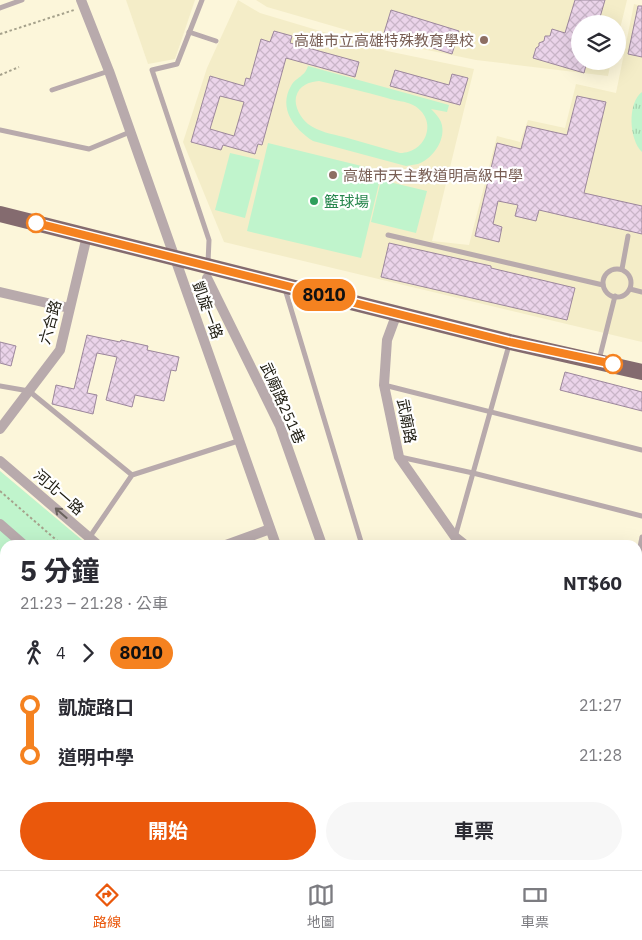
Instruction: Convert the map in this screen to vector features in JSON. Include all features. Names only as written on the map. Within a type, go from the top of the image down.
[{"type":"main road","points":[[0,214],[173,257],[207,272],[284,286],[510,342],[642,372]]},
{"type":"street","name":"凱旋一路","points":[[82,3],[109,71],[274,540]]},
{"type":"street","name":"六合路","points":[[0,429],[60,350],[87,236]]},
{"type":"street","name":"武廟路251巷","points":[[207,272],[280,426],[320,540]]},
{"type":"street","points":[[0,292],[69,308]]},
{"type":"street","name":"武廟路","points":[[397,313],[387,340],[384,385],[399,457],[459,540]]},
{"type":"street","name":"河北一路","points":[[0,461],[92,540]]},
{"type":"street","points":[[0,524],[18,540]]},
{"type":"street","points":[[240,540],[270,529]]},
{"type":"street","points":[[9,533],[11,540]]},
{"type":"lane","points":[[0,8],[22,0]]},
{"type":"lane","points":[[202,0],[177,64],[152,70],[209,240],[207,272]]},
{"type":"lane","points":[[189,32],[216,41]]},
{"type":"lane","points":[[52,90],[109,71]]},
{"type":"lane","points":[[0,130],[89,150],[130,132]]},
{"type":"lane","points":[[388,235],[603,285]]},
{"type":"lane","points":[[622,269],[628,236]]},
{"type":"lane","points":[[622,269],[629,275],[631,280],[630,289],[624,295],[615,296],[607,292],[603,285],[605,276],[608,272],[622,269]]},
{"type":"lane","points":[[284,286],[360,540]]},
{"type":"lane","points":[[630,289],[642,292]]},
{"type":"lane","points":[[598,361],[615,296]]},
{"type":"lane","points":[[455,537],[510,342]]},
{"type":"lane","points":[[384,385],[642,450]]},
{"type":"lane","points":[[0,386],[29,391],[132,474]]},
{"type":"lane","points":[[89,538],[132,474],[238,441]]},
{"type":"lane","points":[[399,457],[642,516]]},
{"type":"path","points":[[0,34],[82,3]]},
{"type":"path","points":[[0,75],[19,67]]},
{"type":"path","points":[[0,491],[56,540]]},
{"type":"shaded area","points":[[126,0],[195,0],[175,59],[148,64]]},
{"type":"shaded area","name":"高雄市天主教道明高級中學","points":[[238,0],[260,13],[387,51],[474,69],[432,241],[469,245],[497,136],[520,142],[528,120],[565,128],[576,84],[616,93],[621,70],[626,70],[626,44],[634,4],[642,6],[642,342],[224,242],[183,142],[207,68]]},
{"type":"shaded area","name":"高雄市立高雄特殊教育學校","points":[[256,0],[627,0],[623,15],[571,15],[571,70],[609,70],[608,76],[476,60],[388,42],[267,7]]},
{"type":"green space","points":[[308,66],[449,105],[447,112],[431,109],[441,122],[442,134],[438,147],[424,161],[406,166],[313,141],[294,124],[287,110],[286,102],[287,94],[292,84],[304,73]],"holes":[[[319,81],[413,105],[426,118],[427,126],[423,142],[409,152],[400,153],[312,127],[305,122],[299,112],[296,105],[296,97],[302,87],[308,83]]]},
{"type":"green space","points":[[642,92],[642,152],[634,139],[632,113],[637,97]]},
{"type":"green space","name":"籃球場","points":[[268,143],[382,171],[361,258],[247,231]]},
{"type":"green space","points":[[230,153],[260,160],[245,218],[215,210]]},
{"type":"green space","points":[[381,180],[427,191],[416,233],[371,222]]},
{"type":"green space","points":[[0,471],[82,540],[0,540]]},
{"type":"building","points":[[575,0],[605,0],[601,15],[571,15],[571,69],[533,58],[539,43],[544,41],[545,36],[550,36],[552,29],[565,33]]},
{"type":"building","points":[[638,6],[642,6],[642,57],[628,54]]},
{"type":"building","points":[[391,10],[459,31],[452,54],[384,33]]},
{"type":"building","points":[[274,31],[292,36],[290,43],[359,62],[355,77],[286,58],[262,145],[258,144],[255,154],[223,145],[221,150],[191,142],[210,76],[244,86],[246,78],[250,79],[261,39],[270,42]],"holes":[[[220,96],[244,102],[234,136],[210,129]]]},
{"type":"building","points":[[395,70],[449,85],[452,74],[468,78],[460,105],[390,86]]},
{"type":"building","points":[[574,70],[585,70],[584,73]]},
{"type":"building","points":[[577,96],[606,102],[584,193],[642,206],[642,234],[539,210],[536,221],[515,216],[518,205],[498,201],[493,224],[502,227],[499,242],[475,236],[497,143],[521,149],[527,126],[567,135]]},
{"type":"building","points":[[389,243],[491,266],[491,268],[575,288],[567,320],[381,277]]},
{"type":"building","points":[[87,335],[148,346],[147,350],[179,357],[176,371],[171,370],[164,401],[135,395],[132,407],[106,400],[117,357],[97,353],[87,393],[97,395],[93,414],[52,404],[56,385],[74,389]]},
{"type":"building","points":[[0,342],[16,346],[11,366],[0,363]]},
{"type":"building","points":[[565,372],[642,392],[642,411],[560,390]]},
{"type":"bus line","name":"8010","points":[[36,223],[284,286],[426,319],[510,342],[613,364]]},
{"type":"place","name":"高雄市立高雄特殊教育學校","points":[[484,40]]},
{"type":"place","name":"高雄市天主教道明高級中學","points":[[333,175]]},
{"type":"place","name":"籃球場","points":[[314,201]]}]
